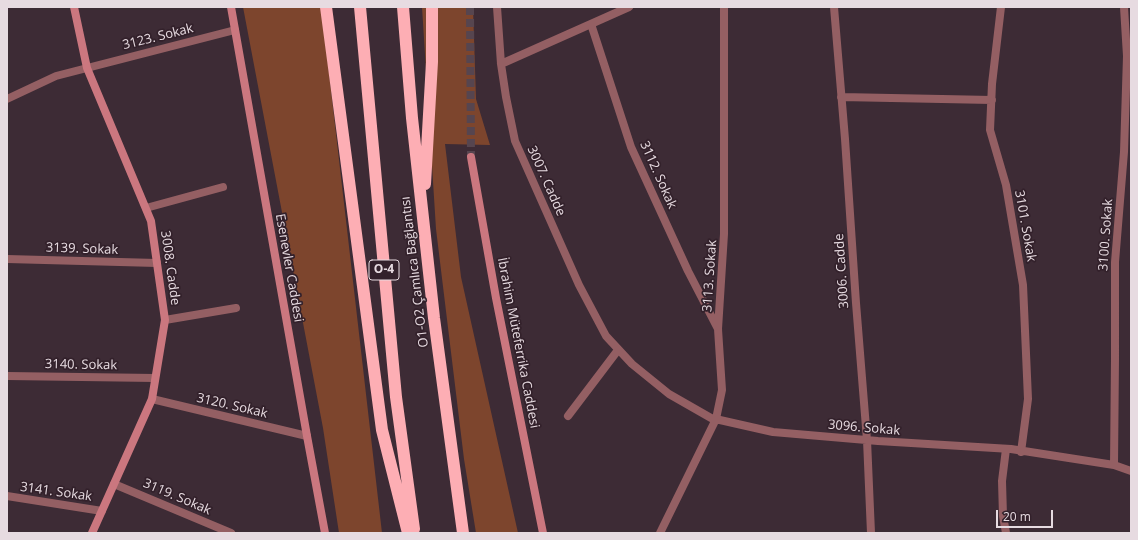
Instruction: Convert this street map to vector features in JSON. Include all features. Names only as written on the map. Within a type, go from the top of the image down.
[{"type":"highway","points":[[326,7],[382,430],[408,533]]},
{"type":"highway","name":"O-4","points":[[360,7],[396,397],[414,533]]},
{"type":"highway","name":"O1-O2 Çamlıca Bağlantısı","points":[[403,7],[412,118],[434,318],[463,533]]},
{"type":"highway","points":[[423,219],[432,62],[432,7]]},
{"type":"main road","name":"3008. Cadde","points":[[74,7],[87,68],[151,221],[165,320],[152,399],[92,533]]},
{"type":"main road","name":"Esenevler Caddesi","points":[[231,7],[325,533]]},
{"type":"main road","name":"İbrahim Müteferrika Caddesi","points":[[471,157],[496,298],[543,533]]},
{"type":"street","name":"3007. Cadde","points":[[497,7],[501,64],[515,141],[580,285],[606,336],[618,350]]},
{"type":"street","points":[[501,64],[629,7]]},
{"type":"street","name":"3113. Sokak","points":[[660,533],[716,419],[722,390],[718,329],[724,234],[724,7]]},
{"type":"street","name":"3006. Cadde","points":[[834,7],[867,440],[871,533]]},
{"type":"street","name":"3101. Sokak","points":[[1001,7],[990,130],[1006,185],[1023,286],[1028,399],[1021,452]]},
{"type":"street","name":"3100. Sokak","points":[[1114,465],[1116,358],[1115,262],[1124,152],[1127,56],[1124,7]]},
{"type":"street","name":"3112. Sokak","points":[[591,24],[631,147],[688,271],[718,329]]},
{"type":"street","name":"3123. Sokak","points":[[7,99],[56,76],[235,30]]},
{"type":"street","points":[[841,97],[992,100]]},
{"type":"street","points":[[146,208],[223,187]]},
{"type":"street","name":"3139. Sokak","points":[[7,259],[157,263]]},
{"type":"street","points":[[165,320],[236,308]]},
{"type":"street","points":[[568,416],[618,350]]},
{"type":"street","name":"3096. Sokak","points":[[618,350],[632,364],[669,394],[711,418],[773,432],[1006,449],[1114,465],[1131,471]]},
{"type":"street","name":"3140. Sokak","points":[[7,376],[155,378]]},
{"type":"street","name":"3120. Sokak","points":[[152,399],[307,436]]},
{"type":"street","points":[[1006,449],[1002,481],[1003,516],[1006,533]]},
{"type":"street","name":"3119. Sokak","points":[[114,484],[231,533]]},
{"type":"street","name":"3141. Sokak","points":[[7,496],[102,511]]},
{"type":"shaded area","points":[[243,7],[323,7],[323,21],[382,533],[339,533],[323,428]]},
{"type":"shaded area","points":[[422,7],[473,7],[476,99],[490,145],[445,144],[461,277],[518,533],[476,533],[464,459],[436,229]]},
{"type":"tunnel","points":[[470,7],[471,157]]}]
